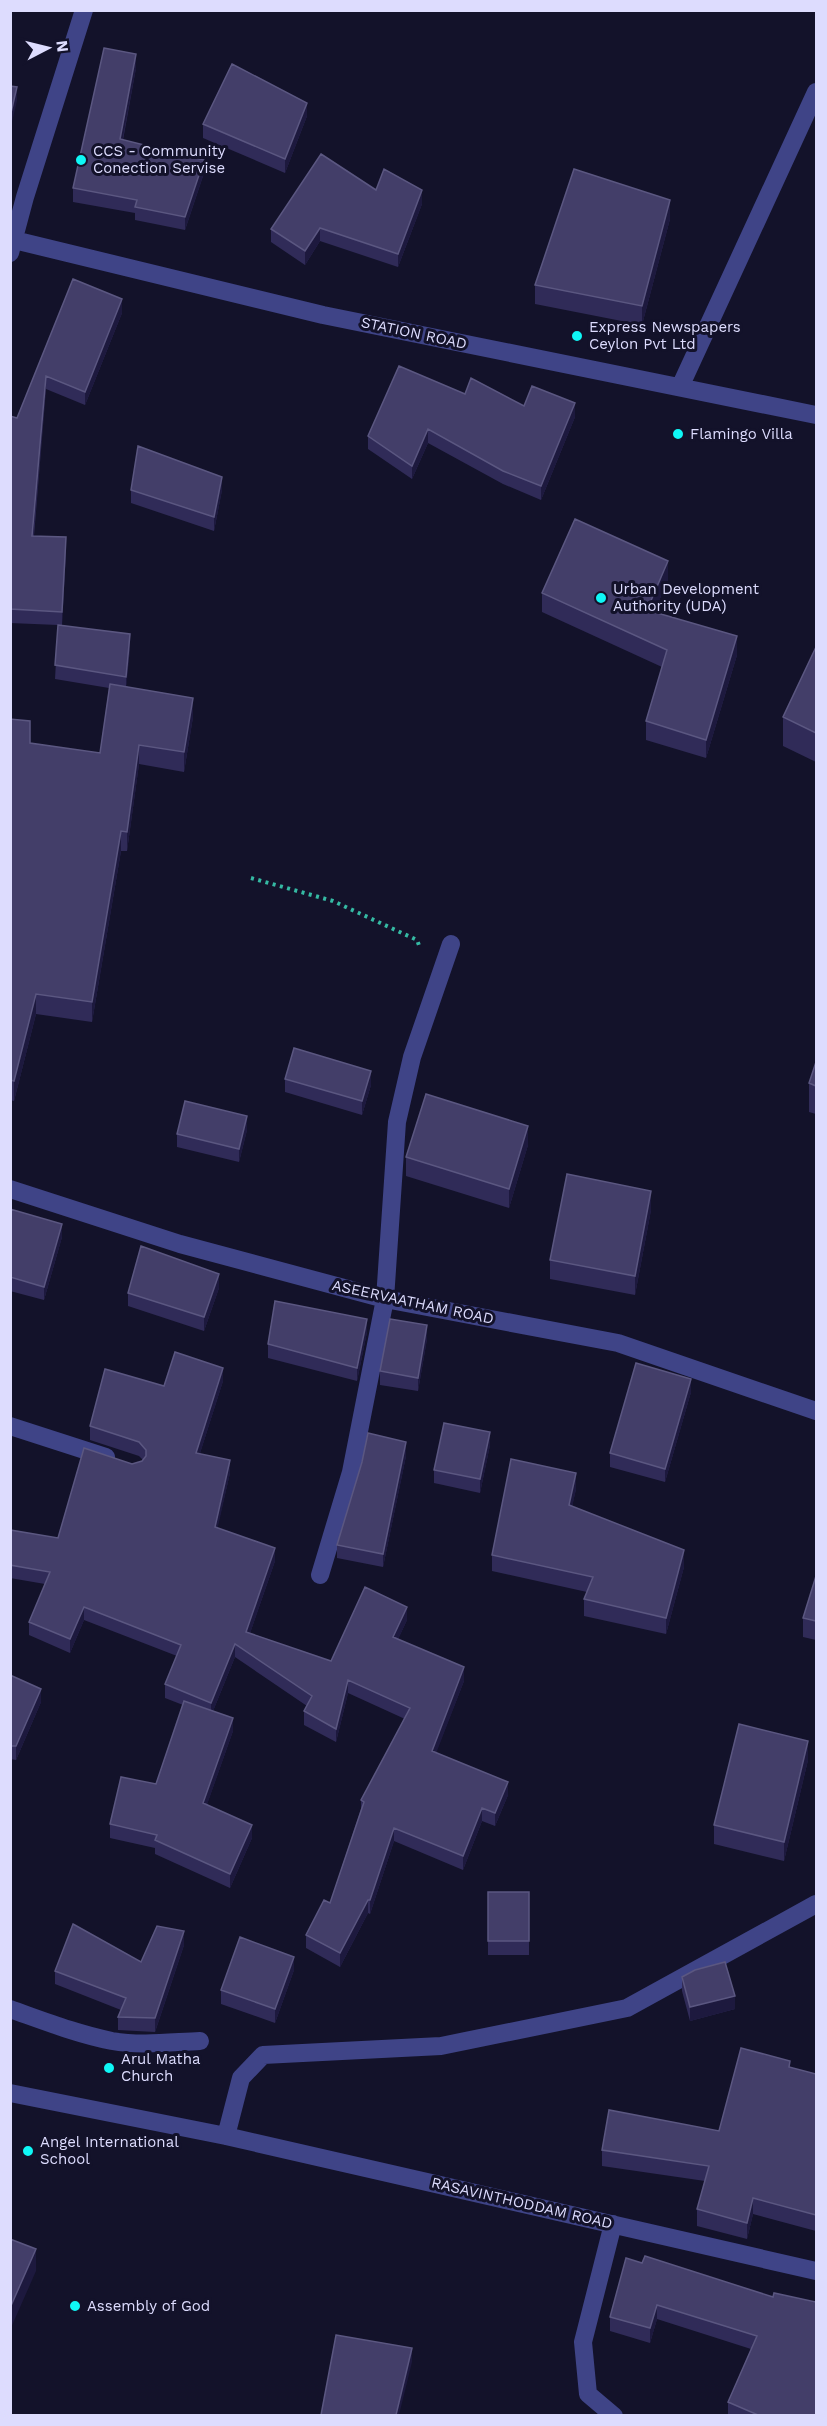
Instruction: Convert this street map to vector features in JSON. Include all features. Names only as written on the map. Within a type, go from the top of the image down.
[{"type":"street","points":[[12,244],[84,10]]},
{"type":"street","points":[[681,387],[816,92]]},
{"type":"street","name":"STATION ROAD","points":[[12,244],[323,315],[816,415]]},
{"type":"street","points":[[320,1575],[351,1472],[385,1299],[397,1122],[412,1057],[450,944]]},
{"type":"street","name":"ASEERVAATHAM ROAD","points":[[10,1190],[180,1244],[385,1299],[618,1343],[816,1411]]},
{"type":"street","points":[[10,1426],[124,1462]]},
{"type":"street","points":[[226,2136],[241,2078],[263,2055],[441,2046],[627,2008],[816,1904]]},
{"type":"street","points":[[10,2009],[74,2031],[114,2041],[152,2043],[200,2041]]},
{"type":"street","name":"RASAVINTHODDAM ROAD","points":[[10,2093],[226,2136],[816,2271]]},
{"type":"street","points":[[613,2224],[583,2342],[588,2394],[614,2415]]},
{"type":"path","points":[[251,878],[333,901],[417,940],[434,992]]},
{"type":"building","points":[[104,48],[136,54],[120,139],[204,160],[185,217],[135,207],[137,200],[73,188]]},
{"type":"building","points":[[232,64],[307,103],[285,159],[203,124]]},
{"type":"building","points":[[10,86],[17,87],[10,117]]},
{"type":"building","points":[[321,154],[376,190],[384,169],[422,190],[398,254],[320,228],[305,251],[271,229]]},
{"type":"building","points":[[574,169],[670,200],[642,306],[535,285]]},
{"type":"building","points":[[73,279],[122,299],[85,392],[46,376],[32,536],[66,537],[62,612],[10,609],[10,416],[17,418]]},
{"type":"building","points":[[399,366],[465,394],[471,378],[524,406],[532,386],[575,403],[541,486],[503,471],[428,429],[412,466],[368,436]]},
{"type":"building","points":[[138,446],[222,477],[214,517],[131,490]]},
{"type":"building","points":[[575,519],[668,561],[647,610],[737,636],[706,740],[646,721],[667,650],[542,593]]},
{"type":"building","points":[[58,625],[130,634],[126,677],[55,665]]},
{"type":"building","points":[[816,647],[816,733],[783,717]]},
{"type":"building","points":[[110,684],[193,698],[184,752],[139,745],[127,832],[121,831],[92,1002],[36,994],[14,1081],[10,1080],[10,719],[30,721],[30,743],[100,753]]},
{"type":"building","points":[[294,1048],[371,1071],[362,1101],[285,1079]]},
{"type":"building","points":[[816,1062],[816,1086],[809,1083]]},
{"type":"building","points":[[426,1094],[528,1126],[509,1189],[406,1157]]},
{"type":"building","points":[[185,1101],[247,1116],[239,1149],[177,1134]]},
{"type":"building","points":[[567,1174],[651,1191],[635,1276],[550,1260]]},
{"type":"building","points":[[10,1209],[62,1224],[44,1287],[10,1277]]},
{"type":"building","points":[[141,1246],[219,1274],[204,1317],[128,1293]]},
{"type":"building","points":[[275,1301],[367,1319],[357,1368],[268,1344]]},
{"type":"building","points":[[390,1319],[427,1325],[418,1378],[380,1371]]},
{"type":"building","points":[[175,1352],[223,1368],[196,1453],[230,1460],[215,1527],[275,1548],[246,1632],[331,1661],[365,1587],[407,1607],[393,1637],[464,1667],[432,1751],[508,1782],[495,1813],[482,1808],[463,1856],[394,1828],[370,1900],[340,1953],[306,1935],[324,1900],[330,1903],[364,1802],[361,1800],[410,1708],[348,1680],[336,1729],[304,1711],[312,1696],[235,1644],[211,1703],[165,1684],[181,1645],[84,1607],[70,1639],[29,1622],[50,1572],[10,1565],[10,1530],[58,1538],[84,1448],[132,1464],[142,1461],[146,1456],[146,1450],[139,1442],[90,1426],[105,1369],[164,1386]]},
{"type":"building","points":[[636,1363],[691,1379],[665,1469],[610,1453]]},
{"type":"building","points":[[444,1423],[490,1432],[480,1479],[434,1470]]},
{"type":"building","points":[[368,1433],[406,1442],[383,1554],[337,1545],[362,1462]]},
{"type":"building","points":[[511,1459],[576,1473],[569,1505],[684,1550],[666,1618],[584,1599],[593,1577],[492,1555]]},
{"type":"building","points":[[816,1576],[816,1621],[803,1618]]},
{"type":"building","points":[[10,1675],[41,1689],[16,1746],[10,1746]]},
{"type":"building","points":[[184,1701],[233,1718],[203,1803],[252,1825],[230,1874],[155,1840],[157,1835],[110,1824],[121,1777],[156,1784]]},
{"type":"building","points":[[739,1724],[808,1741],[784,1842],[714,1825]]},
{"type":"building","points":[[488,1892],[529,1892],[529,1941],[488,1941]]},
{"type":"building","points":[[73,1924],[141,1962],[157,1926],[184,1931],[155,2018],[118,2017],[126,1998],[55,1971]]},
{"type":"building","points":[[240,1937],[294,1957],[275,2009],[221,1990]]},
{"type":"building","points":[[725,1962],[735,1996],[690,2007],[682,1977],[695,1970]]},
{"type":"building","points":[[741,2048],[790,2061],[789,2067],[816,2074],[816,2215],[753,2198],[747,2223],[697,2209],[709,2166],[602,2150],[609,2110],[719,2131]]},
{"type":"building","points":[[10,2239],[36,2249],[10,2308]]},
{"type":"building","points":[[645,2256],[773,2297],[774,2293],[816,2302],[816,2415],[758,2415],[728,2402],[757,2336],[657,2305],[650,2328],[610,2317],[626,2258],[642,2263]]},
{"type":"building","points":[[336,2335],[412,2348],[396,2415],[321,2415]]},
{"type":"place","name":"CCS - Community Conection Servise","points":[[81,160]]},
{"type":"place","name":"Express Newspapers Ceylon Pvt Ltd","points":[[577,336]]},
{"type":"place","name":"Flamingo Villa","points":[[678,434]]},
{"type":"place","name":"Urban Development Authority (UDA)","points":[[601,598]]},
{"type":"place","name":"Arul Matha Church","points":[[109,2068]]},
{"type":"place","name":"Angel International School","points":[[28,2151]]},
{"type":"place","name":"Assembly of God","points":[[75,2306]]}]
